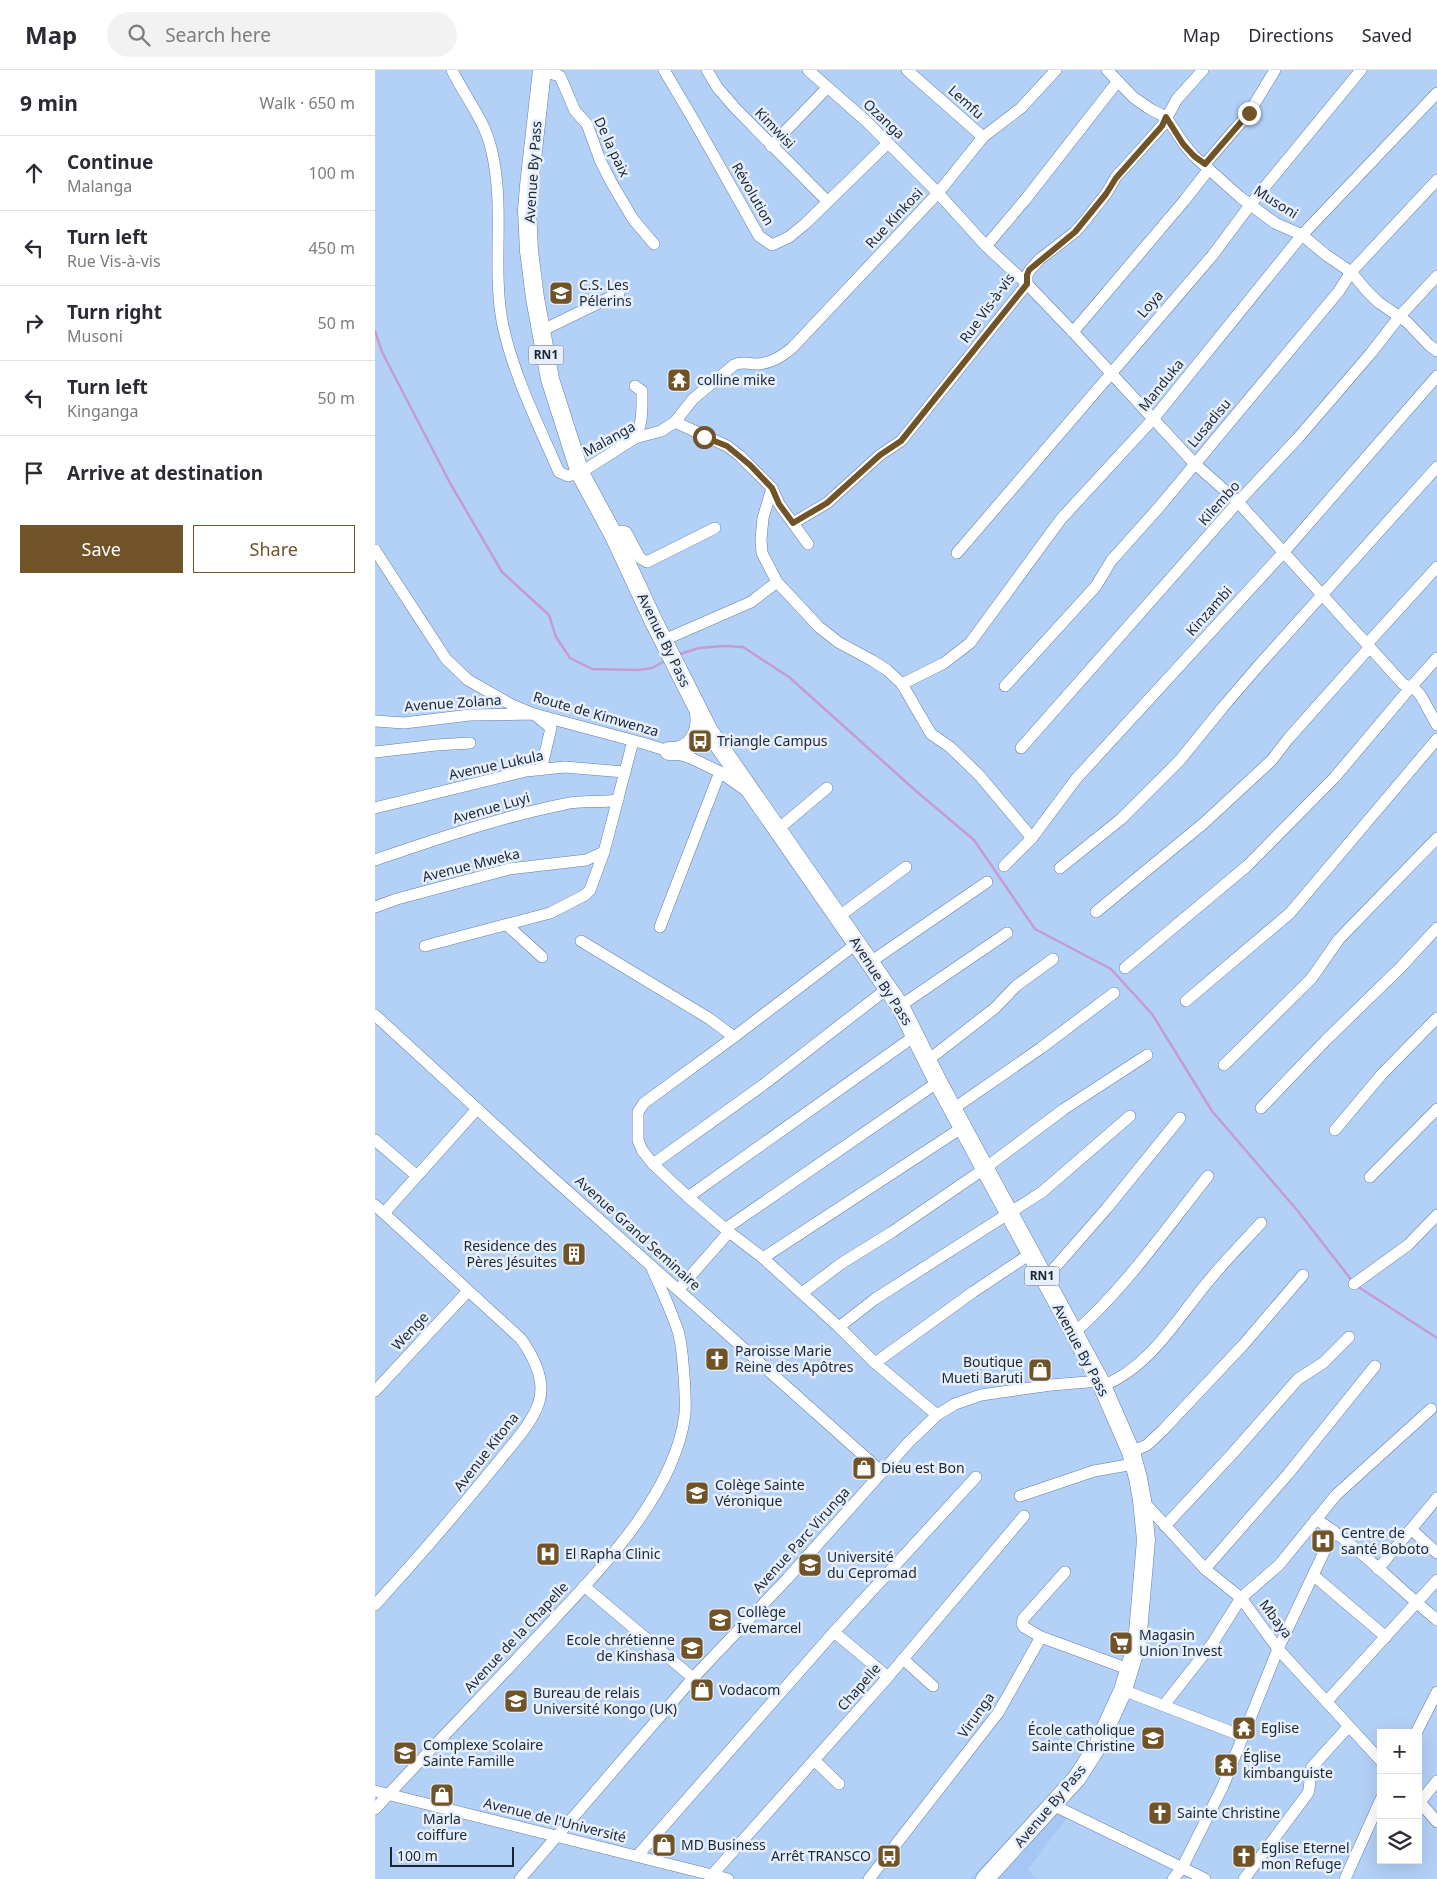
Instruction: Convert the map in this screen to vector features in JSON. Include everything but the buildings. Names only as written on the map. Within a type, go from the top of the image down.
[{"type":"highway","name":"Avenue By Pass","points":[[542,70],[527,210],[529,251],[541,331],[554,392],[580,473],[613,534],[709,731],[900,1006],[984,1169],[1101,1383],[1132,1458],[1142,1500],[1145,1549],[1140,1622],[1131,1670],[1098,1745],[1077,1778],[989,1877]]},
{"type":"highway","points":[[669,751],[678,752],[697,736],[701,724],[698,708]]},
{"type":"street","points":[[452,70],[481,120],[491,149],[497,178],[499,301],[503,328],[521,385],[559,472],[568,476],[580,473]]},
{"type":"street","name":"De la paix","points":[[542,70],[560,76],[575,111],[587,124],[600,160],[611,182],[633,219],[654,244]]},
{"type":"street","name":"Révolution","points":[[663,70],[763,240],[768,244],[776,245],[789,237],[889,143]]},
{"type":"street","name":"Kimwisi","points":[[707,70],[717,88],[771,146],[827,201]]},
{"type":"street","name":"Ozanga","points":[[808,70],[889,143],[986,246],[1027,284],[1073,332],[1195,464],[1238,502],[1403,684],[1416,690],[1425,702],[1437,725]]},
{"type":"street","name":"Lemfu","points":[[907,70],[983,137]]},
{"type":"street","name":"Rue Kinkosi","points":[[675,422],[693,399],[723,373],[741,362],[767,363],[792,348],[938,193],[983,137],[1021,108],[1056,70]]},
{"type":"street","name":"Musoni","points":[[1107,70],[1133,97],[1166,117],[1183,144],[1194,156],[1250,205],[1275,223],[1302,235],[1325,256],[1351,272],[1366,290],[1399,318],[1407,322],[1437,351]]},
{"type":"street","name":"Rue Vis-à-vis","points":[[793,523],[827,503],[880,455],[901,441],[1027,284],[1029,270],[1083,223],[1116,178],[1162,126],[1177,99],[1203,70]]},
{"type":"street","points":[[1073,332],[1184,201],[1207,166],[1249,113],[1275,70]]},
{"type":"street","name":"Loya","points":[[957,553],[1213,256],[1250,205],[1361,70]]},
{"type":"street","points":[[986,246],[1025,200],[1118,81]]},
{"type":"street","points":[[771,146],[827,88]]},
{"type":"street","name":"Manduka","points":[[902,684],[944,662],[970,643],[1061,519],[1154,418],[1302,235],[1437,94]]},
{"type":"street","name":"Lusadisu","points":[[1005,686],[1095,586],[1111,561],[1195,464],[1339,291],[1351,272],[1437,180]]},
{"type":"street","name":"Kilembo","points":[[1021,748],[1238,502],[1298,438],[1437,276]]},
{"type":"street","points":[[541,331],[619,292]]},
{"type":"street","name":"Kinzambi","points":[[1004,866],[1032,838],[1076,779],[1283,552],[1437,376]]},
{"type":"street","points":[[635,386],[642,391],[642,405],[639,432],[635,438]]},
{"type":"street","points":[[675,422],[727,446],[745,461],[772,488],[779,504],[808,544]]},
{"type":"street","name":"Malanga","points":[[580,473],[635,438],[661,430],[675,422]]},
{"type":"street","points":[[1060,868],[1121,819],[1181,760],[1223,707],[1437,467]]},
{"type":"street","points":[[772,488],[763,518],[761,538],[762,553],[777,582],[819,627],[838,642],[880,665],[902,684],[931,734],[950,747],[979,775],[1032,838]]},
{"type":"street","points":[[613,534],[622,530],[626,532],[640,558],[647,562],[715,528]]},
{"type":"street","name":"Route de Kimwenza","points":[[375,550],[443,655],[468,680],[512,705],[534,714],[691,758],[720,772],[752,794]]},
{"type":"street","points":[[1097,912],[1204,823],[1272,760],[1437,567]]},
{"type":"street","points":[[663,640],[751,602],[777,582]]},
{"type":"street","points":[[1125,968],[1247,866],[1335,777],[1437,658]]},
{"type":"street","name":"Avenue Zolana","points":[[375,721],[404,723],[470,714],[534,714]]},
{"type":"street","points":[[534,714],[551,728],[541,770]]},
{"type":"street","points":[[1186,1001],[1290,914],[1437,739]]},
{"type":"street","points":[[425,946],[550,913],[585,895],[590,890],[604,852],[633,741]]},
{"type":"street","points":[[375,752],[470,743]]},
{"type":"street","name":"Avenue Lukula","points":[[375,808],[526,772],[565,767],[625,772]]},
{"type":"street","points":[[660,927],[720,772]]},
{"type":"street","points":[[777,830],[827,788]]},
{"type":"street","name":"Avenue Luyi","points":[[375,860],[526,812],[568,803],[618,800]]},
{"type":"street","points":[[1224,1065],[1311,979],[1339,939],[1437,838]]},
{"type":"street","name":"Avenue Mweka","points":[[375,907],[509,869],[586,860],[604,852]]},
{"type":"street","points":[[838,917],[906,867]]},
{"type":"street","points":[[869,963],[987,882]]},
{"type":"street","points":[[507,925],[542,957]]},
{"type":"street","points":[[1261,1108],[1437,928]]},
{"type":"street","points":[[900,1006],[1007,933]]},
{"type":"street","points":[[581,941],[703,1014],[735,1037]]},
{"type":"street","points":[[856,944],[735,1037],[644,1103],[638,1112],[638,1140],[642,1150],[653,1164],[688,1197],[803,1293],[875,1363],[937,1415]]},
{"type":"street","points":[[927,1061],[995,1008],[1015,986],[1053,959]]},
{"type":"street","points":[[653,1164],[763,1085],[888,988]]},
{"type":"street","points":[[953,1109],[1041,1048],[1114,993]]},
{"type":"street","name":"Avenue Grand Seminaire","points":[[375,1015],[477,1109],[882,1472]]},
{"type":"street","points":[[1335,1130],[1378,1079],[1437,1018]]},
{"type":"street","points":[[688,1197],[915,1035]]},
{"type":"street","points":[[803,1293],[843,1263],[984,1169],[1064,1109],[1147,1056]]},
{"type":"street","points":[[679,1289],[727,1231],[938,1082]]},
{"type":"street","points":[[379,1209],[416,1175],[477,1109]]},
{"type":"street","points":[[1370,1177],[1437,1109]]},
{"type":"street","points":[[839,1327],[875,1299],[1042,1192],[1130,1116]]},
{"type":"street","points":[[1044,1280],[1107,1208],[1180,1118]]},
{"type":"street","points":[[763,1258],[963,1128]]},
{"type":"street","points":[[375,1140],[416,1175]]},
{"type":"street","points":[[1074,1333],[1095,1315],[1115,1293],[1208,1176]]},
{"type":"street","name":"Avenue Kitona","points":[[375,1605],[469,1498],[531,1420],[540,1401],[542,1383],[530,1352],[521,1338],[379,1209]]},
{"type":"street","points":[[1355,1284],[1408,1245],[1437,1214]]},
{"type":"street","points":[[1101,1383],[1112,1382],[1151,1353],[1203,1287],[1261,1223]]},
{"type":"street","points":[[875,1363],[973,1292],[1030,1254]]},
{"type":"street","name":"Avenue de la Chapelle","points":[[375,1808],[486,1694],[584,1586],[620,1544],[653,1498],[669,1470],[679,1445],[685,1413],[684,1385],[679,1333],[651,1264]]},
{"type":"street","points":[[1020,1496],[1132,1458],[1169,1424],[1244,1344],[1303,1275]]},
{"type":"street","name":"Wenge","points":[[375,1390],[468,1291]]},
{"type":"street","points":[[1165,1526],[1298,1379],[1323,1362],[1349,1337]]},
{"type":"street","points":[[1205,1569],[1288,1474],[1375,1366]]},
{"type":"street","name":"Avenue Parc Virunga","points":[[520,1879],[693,1678],[787,1579],[908,1443],[937,1415],[955,1404],[981,1395],[1051,1385],[1101,1383]]},
{"type":"street","points":[[1163,1705],[1212,1644],[1241,1598],[1279,1566],[1336,1495],[1431,1409]]},
{"type":"street","points":[[638,1855],[834,1632],[976,1477]]},
{"type":"street","points":[[1378,1569],[1437,1498]]},
{"type":"street","name":"Mbaya","points":[[1142,1500],[1205,1569],[1241,1598],[1279,1649],[1377,1757]]},
{"type":"street","name":"Chapelle","points":[[712,1875],[888,1677],[1024,1516]]},
{"type":"street","points":[[1316,1519],[1354,1546],[1437,1620]]},
{"type":"street","points":[[1411,1529],[1437,1553]]},
{"type":"street","points":[[1173,1879],[1182,1868],[1223,1786],[1279,1649],[1334,1531]]},
{"type":"street","points":[[1065,1572],[1023,1619],[1022,1624],[1024,1627],[1041,1637],[1131,1670]]},
{"type":"street","points":[[1313,1575],[1386,1637]]},
{"type":"street","points":[[1327,1701],[1437,1580]]},
{"type":"street","points":[[584,1586],[693,1678]]},
{"type":"street","points":[[834,1632],[888,1677]]},
{"type":"street","name":"Virunga","points":[[869,1879],[998,1713],[1041,1637]]},
{"type":"street","points":[[903,1659],[933,1686]]},
{"type":"street","points":[[1123,1690],[1242,1736]]},
{"type":"street","points":[[1418,1729],[1437,1692]]},
{"type":"street","points":[[1243,1879],[1308,1793],[1312,1767],[1349,1726]]},
{"type":"street","points":[[814,1760],[839,1784]]},
{"type":"street","points":[[1422,1798],[1437,1781]]},
{"type":"street","name":"Avenue de l'Université","points":[[375,1791],[558,1835],[727,1879]]},
{"type":"street","points":[[1422,1804],[1437,1822]]},
{"type":"street","points":[[1053,1805],[1205,1879]]},
{"type":"street","points":[[1345,1879],[1377,1808]]},
{"type":"shaded area","points":[[1043,1801],[1068,1816],[1028,1869],[1037,1879],[970,1879]]},
{"type":"waterway","points":[[375,331],[382,352],[450,483],[502,572],[549,615],[556,637],[570,658],[592,669],[638,670],[652,668],[663,662]]},
{"type":"waterway","points":[[680,654],[699,648],[743,647],[789,677],[916,791],[974,840],[1035,929],[1111,969],[1152,1014],[1212,1111],[1297,1210],[1353,1282]]},
{"type":"waterway","points":[[1357,1286],[1437,1338]]},
{"type":"place","name":"C.S. Les Pélerins","points":[[561,293]]},
{"type":"place","name":"colline mike","points":[[679,380]]},
{"type":"place","name":"Triangle Campus","points":[[700,741]]},
{"type":"place","name":"Residence des Pères Jésuites","points":[[574,1254]]},
{"type":"place","name":"Paroisse Marie Reine des Apôtres","points":[[717,1359]]},
{"type":"place","name":"Boutique Mueti Baruti","points":[[1040,1370]]},
{"type":"place","name":"Dieu est Bon","points":[[864,1468]]},
{"type":"place","name":"Colège Sainte Véronique","points":[[697,1493]]},
{"type":"place","name":"Centre de santé Boboto","points":[[1323,1541]]},
{"type":"place","name":"El Rapha Clinic","points":[[548,1554]]},
{"type":"place","name":"Université du Cepromad","points":[[810,1565]]},
{"type":"place","name":"Collège Ivemarcel","points":[[720,1620]]},
{"type":"place","name":"Magasin Union Invest","points":[[1121,1643]]},
{"type":"place","name":"Ecole chrétienne de Kinshasa","points":[[692,1648]]},
{"type":"place","name":"Vodacom","points":[[702,1690]]},
{"type":"place","name":"Bureau de relais Université Kongo (UK)","points":[[516,1701]]},
{"type":"place","name":"Eglise","points":[[1244,1728]]},
{"type":"place","name":"École catholique Sainte Christine","points":[[1153,1738]]},
{"type":"place","name":"Complexe Scolaire Sainte Famille","points":[[405,1753]]},
{"type":"place","name":"Église kimbanguiste","points":[[1226,1765]]},
{"type":"place","name":"Marla coiffure","points":[[442,1795]]},
{"type":"place","name":"Sainte Christine","points":[[1160,1813]]},
{"type":"place","name":"MD Business","points":[[664,1845]]},
{"type":"place","name":"Arrêt TRANSCO","points":[[889,1856]]},
{"type":"place","name":"Eglise Eternel mon Refuge","points":[[1244,1856]]},
{"type":"route","points":[[704,437],[727,446],[741,456],[772,488],[779,504],[793,523],[827,503],[880,455],[901,441],[1027,284],[1029,270],[1075,232],[1106,194],[1116,178],[1162,126],[1166,117],[1183,144],[1205,164],[1249,113]]}]
